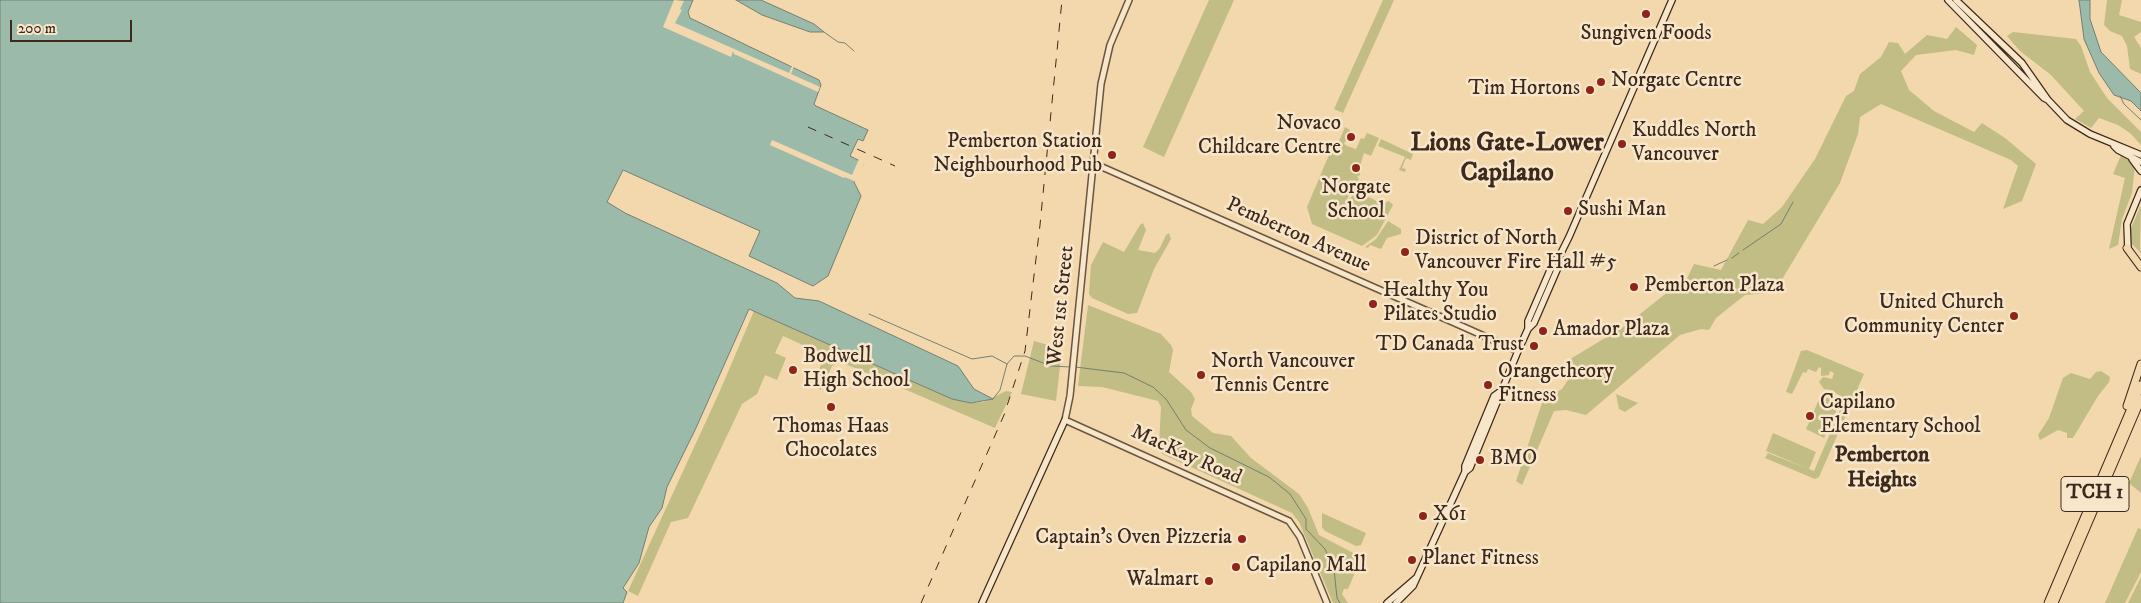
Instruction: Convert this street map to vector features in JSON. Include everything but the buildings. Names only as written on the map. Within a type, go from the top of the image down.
[{"type":"highway","points":[[2127,248],[2141,267]]},
{"type":"highway","points":[[2099,483],[2141,364]]},
{"type":"highway","name":"TCH 1","points":[[2048,603],[2141,385]]},
{"type":"highway","name":"TCH 1","points":[[2054,603],[2141,399]]},
{"type":"main road","points":[[1396,603],[1413,586],[1465,472],[1465,466],[1494,396],[1501,391],[1528,328],[1534,323],[1560,263],[1559,257],[1672,0]]},
{"type":"main road","points":[[1948,0],[2048,100]]},
{"type":"main road","points":[[1956,0],[2022,63],[2048,100],[2077,128],[2114,146],[2141,156]]},
{"type":"main road","points":[[2114,146],[2141,162]]},
{"type":"main road","points":[[2130,157],[2141,171]]},
{"type":"main road","points":[[2139,258],[2127,248],[2127,224],[2141,190]]},
{"type":"main road","points":[[2127,237],[2139,258]]},
{"type":"main road","name":"West 1st Street","points":[[982,603],[1065,420]]},
{"type":"main road","points":[[1387,603],[1416,578]]},
{"type":"street","name":"West 1st Street","points":[[1065,420],[1104,69],[1112,40],[1130,0]]},
{"type":"street","name":"Pemberton Avenue","points":[[1093,163],[1518,352]]},
{"type":"street","name":"MacKay Road","points":[[1065,420],[1292,524],[1327,603]]},
{"type":"shaded area","points":[[0,0],[693,0],[688,12],[690,18],[819,80],[821,85],[814,104],[868,130],[863,141],[858,139],[850,156],[864,163],[854,182],[861,196],[828,276],[813,286],[749,256],[760,231],[623,170],[607,202],[625,213],[777,283],[795,298],[819,301],[958,366],[974,389],[993,399],[971,403],[952,399],[749,309],[696,428],[667,487],[662,508],[649,527],[639,563],[623,588],[627,592],[623,603],[0,603]]},
{"type":"shaded area","points":[[736,0],[761,0],[814,24],[824,32],[810,32],[762,15]]},
{"type":"shaded area","points":[[1209,0],[1234,0],[1164,157],[1143,147]]},
{"type":"shaded area","points":[[1383,0],[1394,0],[1343,113],[1334,109]]},
{"type":"shaded area","points":[[2079,0],[2090,0],[2090,19],[2101,52],[2141,93],[2141,111],[2131,101],[2114,95],[2099,73],[2084,39]]},
{"type":"shaded area","points":[[2107,0],[2122,0],[2119,15],[2141,22],[2141,32],[2134,37],[2141,48],[2141,74],[2130,69],[2127,46],[2122,36],[2110,31],[2104,25]]},
{"type":"shaded area","points":[[1956,27],[1977,45],[1974,55],[1956,50],[1916,55],[1901,71],[1909,90],[1934,111],[1974,132],[1982,123],[2005,138],[2036,164],[2022,201],[2003,209],[2018,166],[2011,160],[1881,104],[1860,117],[1858,134],[1840,183],[1781,281],[1768,293],[1745,295],[1716,318],[1709,330],[1701,329],[1680,335],[1586,415],[1566,410],[1554,411],[1522,485],[1516,481],[1543,400],[1562,389],[1570,377],[1576,376],[1576,371],[1566,367],[1567,361],[1625,326],[1669,291],[1680,293],[1694,264],[1721,270],[1748,220],[1763,224],[1782,207],[1815,159],[1846,96],[1854,91],[1860,74],[1881,57],[1889,42],[1898,43],[1905,54],[1927,35],[1947,39]]},
{"type":"shaded area","points":[[2013,32],[2076,39],[2081,46],[2090,72],[2107,98],[2141,132],[2141,145],[2130,133],[2118,125],[2099,118],[2091,128],[2075,119],[2084,111],[2051,75],[2020,51],[2007,36]]},
{"type":"shaded area","points":[[1345,127],[1350,130],[1344,144],[1356,149],[1361,138],[1364,139],[1367,133],[1379,138],[1371,156],[1364,153],[1360,166],[1360,175],[1357,177],[1359,179],[1347,199],[1351,198],[1360,180],[1370,184],[1365,195],[1382,204],[1389,201],[1393,205],[1377,235],[1362,246],[1312,224],[1307,207],[1334,143],[1339,141]]},
{"type":"shaded area","points":[[1381,139],[1413,154],[1411,160],[1406,158],[1402,168],[1406,169],[1405,172],[1399,170],[1405,157],[1378,146]]},
{"type":"shaded area","points":[[2121,155],[2135,165],[2132,193],[2122,219],[2118,245],[2109,249],[2125,178],[2113,174]]},
{"type":"shaded area","points":[[2141,205],[2141,253],[2129,241],[2131,228]]},
{"type":"shaded area","points":[[1388,221],[1401,229],[1401,234],[1387,238],[1381,249],[1370,245],[1368,248],[1365,247],[1376,239]]},
{"type":"shaded area","points":[[1143,223],[1146,230],[1138,250],[1155,253],[1169,233],[1171,239],[1154,269],[1137,313],[1128,314],[1092,298],[1089,294],[1091,265],[1103,242],[1124,252]]},
{"type":"shaded area","points":[[1088,305],[1161,334],[1173,350],[1169,372],[1191,392],[1195,399],[1191,409],[1192,416],[1213,433],[1231,436],[1251,458],[1299,494],[1308,508],[1319,535],[1357,555],[1359,563],[1348,589],[1344,589],[1342,594],[1348,603],[1333,603],[1299,522],[1292,513],[1162,454],[1159,445],[1161,407],[1158,401],[1102,387],[1078,386]]},
{"type":"shaded area","points":[[754,311],[952,399],[971,403],[984,402],[1006,391],[1012,392],[995,428],[841,362],[832,366],[821,390],[812,386],[825,355],[783,336],[775,353],[786,358],[777,380],[765,375],[757,394],[742,404],[688,518],[671,522],[638,596],[628,591],[719,393]]},
{"type":"shaded area","points":[[1034,341],[1059,348],[1061,358],[1056,401],[1021,394]]},
{"type":"shaded area","points":[[1807,350],[1864,374],[1819,477],[1815,479],[1765,458],[1768,453],[1814,471],[1843,403],[1842,397],[1831,390],[1824,389],[1819,382],[1823,377],[1832,379],[1834,373],[1830,371],[1829,375],[1821,376],[1821,368],[1819,367],[1816,372],[1808,369],[1806,373],[1803,372],[1792,394],[1786,392],[1801,351]]},
{"type":"shaded area","points":[[2101,371],[2110,377],[2109,382],[2098,396],[2073,438],[2067,438],[2067,433],[2058,430],[2040,440],[2038,435],[2049,418],[2063,378],[2071,373],[2090,379],[2096,372]]},
{"type":"shaded area","points":[[1616,394],[1638,403],[1625,412],[1619,409]]},
{"type":"shaded area","points":[[1821,395],[1840,403],[1824,438],[1806,429]]},
{"type":"shaded area","points":[[1773,433],[1816,452],[1809,469],[1766,451]]},
{"type":"shaded area","points":[[2141,456],[2141,493],[2129,483]]},
{"type":"shaded area","points":[[1322,513],[1366,533],[1361,545],[1356,546],[1325,531],[1322,527]]},
{"type":"shaded area","points":[[2138,528],[2141,529],[2141,572],[2125,603],[2105,603]]},
{"type":"shaded area","points":[[2141,577],[2141,603],[2128,603]]},
{"type":"pier","points":[[674,0],[684,1],[680,9],[682,10],[675,23],[789,73],[792,66],[794,66],[791,74],[820,87],[818,92],[734,54],[733,51],[731,57],[663,27]]},
{"type":"pier","points":[[772,140],[852,175],[859,159],[865,162],[856,182],[770,145]]},
{"type":"waterway","points":[[824,32],[838,42],[845,43],[854,51]]},
{"type":"waterway","points":[[2120,96],[2124,104],[2141,120]]},
{"type":"waterway","points":[[1743,250],[1781,224],[1793,202]]},
{"type":"waterway","points":[[1732,258],[1739,253]]},
{"type":"waterway","points":[[1714,266],[1727,260]]},
{"type":"waterway","points":[[869,314],[972,359],[992,356],[1007,364]]},
{"type":"waterway","points":[[993,399],[1000,390],[1007,364],[1014,356],[1025,356],[1051,366],[1071,367]]},
{"type":"waterway","points":[[1075,367],[1124,373],[1153,387],[1166,399],[1186,430],[1210,448],[1269,477],[1290,494],[1306,519],[1306,529],[1325,549],[1334,569],[1337,598],[1340,603]]},
{"type":"railway","points":[[921,603],[1004,415],[1025,351],[1040,225],[1062,0]]},
{"type":"railway","points":[[808,127],[895,166]]},
{"type":"place","name":"Sungiven Foods","points":[[1646,14]]},
{"type":"place","name":"Norgate Centre","points":[[1601,82]]},
{"type":"place","name":"Tim Hortons","points":[[1590,90]]},
{"type":"place","name":"Novaco Childcare Centre","points":[[1351,137]]},
{"type":"place","name":"Kuddles North Vancouver","points":[[1622,144]]},
{"type":"place","name":"Pemberton Station Neighbourhood Pub","points":[[1112,155]]},
{"type":"place","name":"Norgate School","points":[[1356,168]]},
{"type":"place","name":"Sushi Man","points":[[1568,211]]},
{"type":"place","name":"District of North Vancouver Fire Hall #5","points":[[1405,252]]},
{"type":"place","name":"Pemberton Plaza","points":[[1634,287]]},
{"type":"place","name":"Healthy You Pilates Studio","points":[[1373,304]]},
{"type":"place","name":"United Church Community Center","points":[[2014,316]]},
{"type":"place","name":"Amador Plaza","points":[[1543,331]]},
{"type":"place","name":"TD Canada Trust","points":[[1534,346]]},
{"type":"place","name":"Bodwell High School","points":[[793,370]]},
{"type":"place","name":"North Vancouver Tennis Centre","points":[[1201,375]]},
{"type":"place","name":"Orangetheory Fitness","points":[[1488,385]]},
{"type":"place","name":"Thomas Haas Chocolates","points":[[831,407]]},
{"type":"place","name":"Capilano Elementary School","points":[[1810,416]]},
{"type":"place","name":"BMO","points":[[1480,460]]},
{"type":"place","name":"X61","points":[[1423,516]]},
{"type":"place","name":"Captain's Oven Pizzeria","points":[[1242,539]]},
{"type":"place","name":"Planet Fitness","points":[[1412,560]]},
{"type":"place","name":"Capilano Mall","points":[[1236,567]]},
{"type":"place","name":"Walmart","points":[[1209,581]]},
{"type":"district","name":"Lions Gate-Lower Capilano","points":[[1507,160]]},
{"type":"district","name":"Pemberton Heights","points":[[1882,468]]}]
